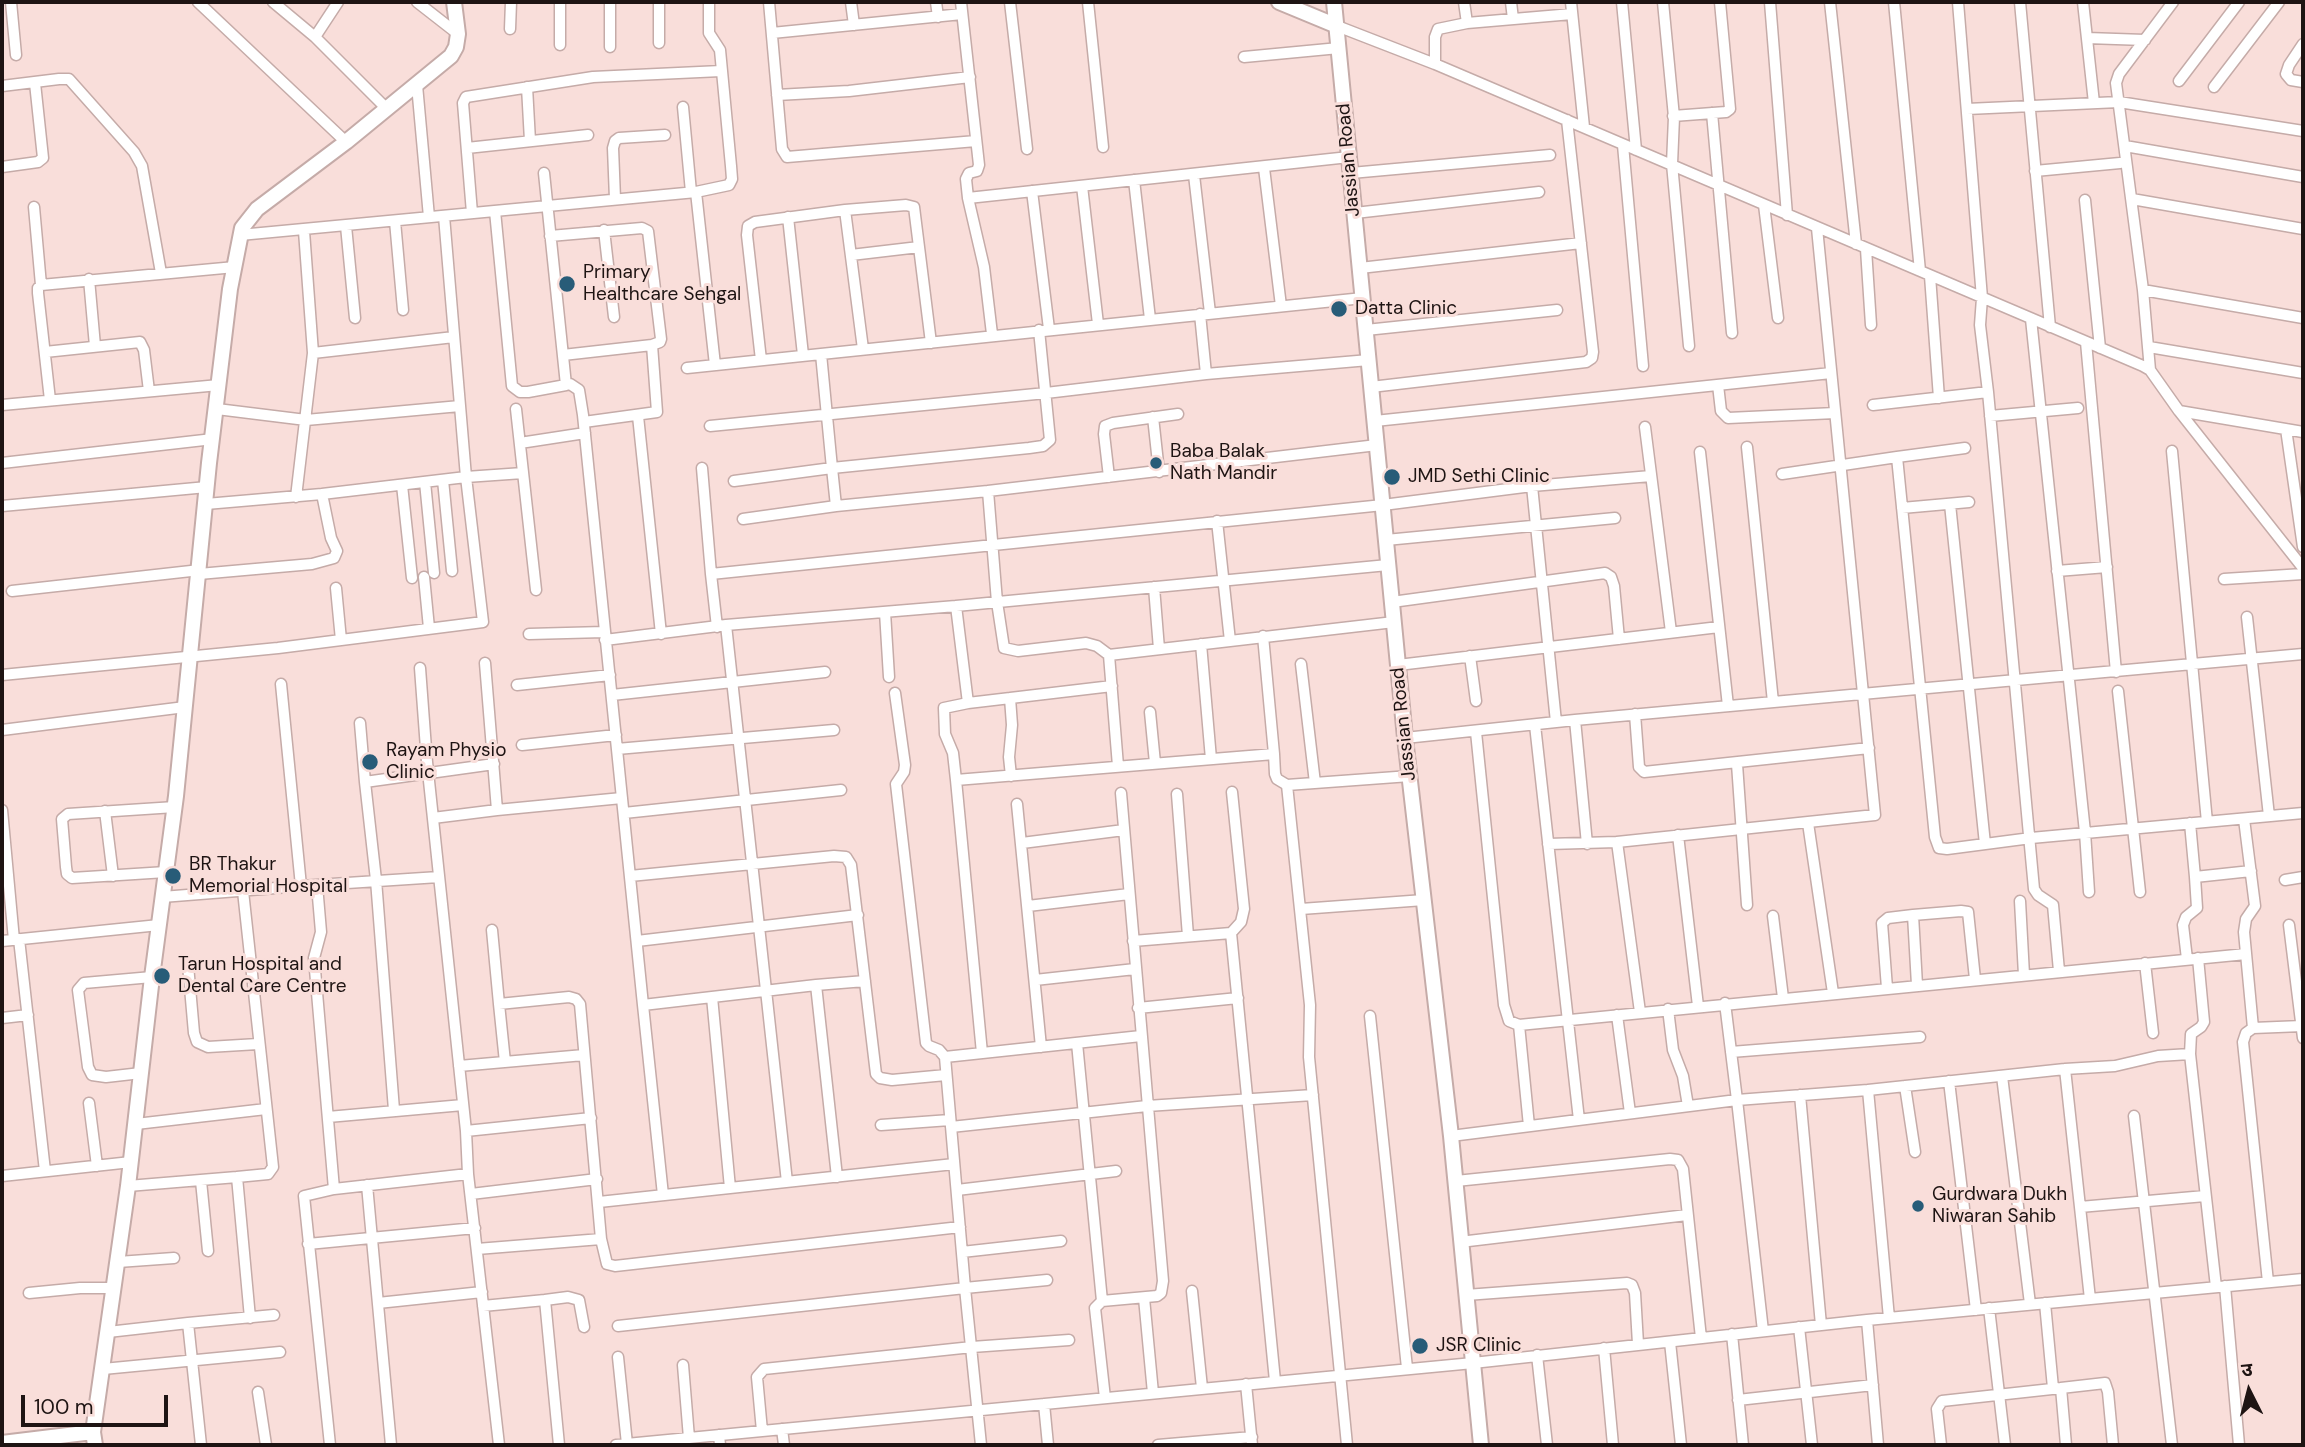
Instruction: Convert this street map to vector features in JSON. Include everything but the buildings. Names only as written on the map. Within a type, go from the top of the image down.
[{"type":"street","points":[[11,2],[16,55]]},
{"type":"street","points":[[198,2],[346,142]]},
{"type":"street","points":[[273,2],[315,37],[387,109]]},
{"type":"street","points":[[315,37],[338,2]]},
{"type":"street","points":[[416,2],[458,34]]},
{"type":"street","points":[[2,1443],[94,1439],[175,807],[207,487],[240,235],[250,216],[346,142],[455,52],[458,34],[454,2]]},
{"type":"street","points":[[510,29],[511,2]]},
{"type":"street","points":[[560,2],[560,45]]},
{"type":"street","points":[[610,2],[610,47]]},
{"type":"street","points":[[659,2],[659,43]]},
{"type":"street","points":[[240,235],[304,231],[726,187],[732,179],[719,47],[709,33],[709,2]]},
{"type":"street","points":[[769,2],[782,149],[787,157],[976,141]]},
{"type":"street","points":[[851,2],[853,25]]},
{"type":"street","points":[[936,2],[938,17]]},
{"type":"street","points":[[961,2],[979,165],[977,171],[967,176],[968,198],[984,267],[992,334]]},
{"type":"street","points":[[1010,2],[1027,149]]},
{"type":"street","points":[[1088,2],[1103,147]]},
{"type":"street","points":[[1279,2],[1435,64],[1672,164],[2150,370],[2179,411],[2303,568]]},
{"type":"street","name":"Jassian Road","points":[[1334,2],[1405,738],[1451,1136],[1480,1445]]},
{"type":"street","points":[[1464,2],[1467,23]]},
{"type":"street","points":[[1511,2],[1513,19]]},
{"type":"street","points":[[1571,2],[1584,127]]},
{"type":"street","points":[[1622,2],[1636,150]]},
{"type":"street","points":[[1663,2],[1674,116],[1672,164],[1689,346]]},
{"type":"street","points":[[1674,116],[1726,112],[1730,109],[1720,2]]},
{"type":"street","points":[[1770,2],[1787,215]]},
{"type":"street","points":[[1830,2],[1871,325]]},
{"type":"street","points":[[1894,2],[1939,398]]},
{"type":"street","points":[[1958,2],[1982,298],[1980,325],[2034,889],[2053,905],[2059,971]]},
{"type":"street","points":[[2020,2],[2050,327]]},
{"type":"street","points":[[2084,2],[2094,103]]},
{"type":"street","points":[[2150,370],[2117,79],[2173,2]]},
{"type":"street","points":[[2179,81],[2239,2]]},
{"type":"street","points":[[2214,87],[2279,2]]},
{"type":"street","points":[[772,33],[962,14]]},
{"type":"street","points":[[1435,64],[1435,37],[1438,29],[1467,23],[1572,14]]},
{"type":"street","points":[[2087,38],[2145,40]]},
{"type":"street","points":[[2303,44],[2286,70],[2289,78],[2303,82]]},
{"type":"street","points":[[1244,57],[1339,48]]},
{"type":"street","points":[[472,213],[464,99],[471,95],[593,77],[721,71]]},
{"type":"street","points":[[777,95],[849,91],[970,77]]},
{"type":"street","points":[[2,86],[64,79],[74,83],[137,156],[142,166],[161,273]]},
{"type":"street","points":[[2,167],[38,162],[43,158],[35,83]]},
{"type":"street","points":[[417,85],[429,217]]},
{"type":"street","points":[[527,87],[530,141]]},
{"type":"street","points":[[1967,109],[2119,102],[2303,131]]},
{"type":"street","points":[[683,107],[715,365]]},
{"type":"street","points":[[1712,113],[1732,333]]},
{"type":"street","points":[[1371,387],[1590,360],[1593,352],[1567,120]]},
{"type":"street","points":[[467,148],[588,135]]},
{"type":"street","points":[[615,199],[612,148],[615,141],[619,138],[665,135]]},
{"type":"street","points":[[1623,145],[1643,366]]},
{"type":"street","points":[[2124,146],[2303,177]]},
{"type":"street","points":[[1351,173],[1550,155]]},
{"type":"street","points":[[968,198],[1349,157]]},
{"type":"street","points":[[2035,171],[2120,163]]},
{"type":"street","points":[[1264,168],[1281,306]]},
{"type":"street","points":[[544,173],[566,385]]},
{"type":"street","points":[[1194,175],[1205,313],[1206,374]]},
{"type":"street","points":[[1134,180],[1150,319]]},
{"type":"street","points":[[1082,186],[1098,324]]},
{"type":"street","points":[[734,481],[1042,446],[1050,440],[1032,191]]},
{"type":"street","points":[[1354,213],[1539,192]]},
{"type":"street","points":[[2132,198],[2303,229]]},
{"type":"street","points":[[2085,200],[2100,348]]},
{"type":"street","points":[[761,360],[748,226],[755,222],[845,211],[910,205],[916,210],[931,343]]},
{"type":"street","points":[[1764,205],[1778,318]]},
{"type":"street","points":[[34,207],[41,285],[38,288],[50,400]]},
{"type":"street","points":[[495,211],[512,386],[520,392],[570,384],[579,390],[663,1195]]},
{"type":"street","points":[[845,211],[863,349]]},
{"type":"street","points":[[2,675],[341,640],[482,622],[466,477],[444,216]]},
{"type":"street","points":[[788,217],[803,355]]},
{"type":"street","points":[[395,221],[403,310]]},
{"type":"street","points":[[346,226],[355,318]]},
{"type":"street","points":[[550,236],[642,228],[648,231],[656,280],[662,339],[660,342],[563,355]]},
{"type":"street","points":[[1548,844],[1617,842],[1875,815],[1817,228]]},
{"type":"street","points":[[604,230],[614,317]]},
{"type":"street","points":[[296,496],[313,353],[304,231]]},
{"type":"street","points":[[1360,268],[1581,243]]},
{"type":"street","points":[[851,255],[919,247]]},
{"type":"street","points":[[41,285],[234,267]]},
{"type":"street","points":[[89,279],[95,346]]},
{"type":"street","points":[[2143,290],[2303,317]]},
{"type":"street","points":[[687,368],[931,343],[992,334],[1363,298]]},
{"type":"street","points":[[1366,330],[1557,310]]},
{"type":"street","points":[[2031,319],[2089,892]]},
{"type":"street","points":[[313,353],[454,337]]},
{"type":"street","points":[[45,352],[140,342],[144,350],[149,391]]},
{"type":"street","points":[[2086,342],[2116,671]]},
{"type":"street","points":[[520,443],[655,414],[658,409],[652,345]]},
{"type":"street","points":[[2149,347],[2303,373]]},
{"type":"street","points":[[821,354],[836,506]]},
{"type":"street","points":[[710,426],[1046,393],[1206,374],[1369,360]]},
{"type":"street","points":[[1375,421],[1831,373]]},
{"type":"street","points":[[2,405],[219,385]]},
{"type":"street","points":[[1718,385],[1721,411],[1728,418],[1835,414]]},
{"type":"street","points":[[1873,405],[1988,392]]},
{"type":"street","points":[[217,409],[306,420],[460,406]]},
{"type":"street","points":[[1990,416],[2078,408]]},
{"type":"street","points":[[516,409],[536,590]]},
{"type":"street","points":[[2179,411],[2303,432]]},
{"type":"street","points":[[1109,477],[1105,426],[1178,414]]},
{"type":"street","points":[[638,416],[661,634]]},
{"type":"street","points":[[1153,417],[1159,471]]},
{"type":"street","points":[[1645,427],[1671,632]]},
{"type":"street","points":[[2286,429],[2303,547]]},
{"type":"street","points":[[2,463],[213,439]]},
{"type":"street","points":[[743,519],[836,506],[988,491],[1377,445]]},
{"type":"street","points":[[1747,447],[1773,702]]},
{"type":"street","points":[[1782,474],[1965,448]]},
{"type":"street","points":[[2172,451],[2190,665],[2207,822]]},
{"type":"street","points":[[1700,452],[1728,706]]},
{"type":"street","points":[[1897,457],[1937,844],[1942,849],[2085,832],[2303,813]]},
{"type":"street","points":[[702,468],[711,574],[732,682],[787,1182]]},
{"type":"street","points":[[206,504],[523,473]]},
{"type":"street","points":[[711,574],[1383,505],[1532,486],[1651,476]]},
{"type":"street","points":[[443,480],[452,571]]},
{"type":"street","points":[[425,482],[429,628]]},
{"type":"street","points":[[402,485],[412,578]]},
{"type":"street","points":[[1532,486],[1556,723]]},
{"type":"street","points":[[2,506],[207,487]]},
{"type":"street","points":[[988,491],[996,602],[1002,645],[1006,651],[1086,643],[1097,646],[1109,655],[1394,622]]},
{"type":"street","points":[[12,591],[312,564],[334,558],[337,551],[331,538],[322,494]]},
{"type":"street","points":[[1902,508],[1969,502]]},
{"type":"street","points":[[1950,504],[1985,844]]},
{"type":"street","points":[[1386,540],[1615,518]]},
{"type":"street","points":[[1217,521],[1230,641]]},
{"type":"street","points":[[529,634],[661,634],[721,626],[1388,565]]},
{"type":"street","points":[[2057,571],[2107,567]]},
{"type":"street","points":[[1392,602],[1608,574],[1614,586],[1619,639]]},
{"type":"street","points":[[2224,579],[2303,574]]},
{"type":"street","points":[[1154,587],[1159,649]]},
{"type":"street","points":[[336,588],[341,640]]},
{"type":"street","points":[[956,606],[968,703]]},
{"type":"street","points":[[886,612],[889,677]]},
{"type":"street","points":[[2247,617],[2269,816]]},
{"type":"street","points":[[1398,664],[1718,627]]},
{"type":"street","points":[[1264,636],[1277,779],[1287,785],[1410,776]]},
{"type":"street","points":[[1201,644],[1211,759]]},
{"type":"street","points":[[1405,738],[1635,714],[2303,654]]},
{"type":"street","points":[[1109,655],[1118,766]]},
{"type":"street","points":[[1470,656],[1476,701]]},
{"type":"street","points":[[485,663],[497,810]]},
{"type":"street","points":[[1301,664],[1315,783]]},
{"type":"street","points":[[420,668],[468,1174],[499,1445]]},
{"type":"street","points":[[612,695],[825,672]]},
{"type":"street","points":[[517,685],[610,675]]},
{"type":"street","points":[[281,684],[301,886]]},
{"type":"street","points":[[982,1053],[953,753],[945,734],[942,711],[948,706],[968,703],[1112,686]]},
{"type":"street","points":[[2118,691],[2140,892]]},
{"type":"street","points":[[895,693],[905,765],[896,784],[926,1043],[945,1057],[981,1445]]},
{"type":"street","points":[[1010,698],[1011,776]]},
{"type":"street","points":[[2,730],[185,707]]},
{"type":"street","points":[[1150,712],[1155,763]]},
{"type":"street","points":[[1635,714],[1639,767],[1644,772],[1869,748]]},
{"type":"street","points":[[1575,720],[1587,844]]},
{"type":"street","points":[[360,723],[376,880],[394,1110]]},
{"type":"street","points":[[1535,725],[1579,1120]]},
{"type":"street","points":[[617,749],[834,730]]},
{"type":"street","points":[[1476,732],[1504,1005],[1509,1021],[1519,1025],[1568,1018],[2246,954]]},
{"type":"street","points":[[522,745],[616,735]]},
{"type":"street","points":[[956,780],[1274,754]]},
{"type":"street","points":[[365,782],[494,764]]},
{"type":"street","points":[[1737,764],[1748,905]]},
{"type":"street","points":[[1287,785],[1311,1012],[1308,1046],[1347,1445]]},
{"type":"street","points":[[624,813],[841,790]]},
{"type":"street","points":[[1133,941],[1231,933],[1241,922],[1244,908],[1232,792]]},
{"type":"street","points":[[1105,1398],[1095,1313],[1098,1304],[1102,1301],[1144,1298],[1161,1293],[1163,1281],[1121,793]]},
{"type":"street","points":[[1177,794],[1188,936]]},
{"type":"street","points":[[433,818],[622,798]]},
{"type":"street","points":[[1017,804],[1041,1047]]},
{"type":"street","points":[[166,872],[74,879],[69,876],[66,867],[62,824],[64,816],[175,807]]},
{"type":"street","points":[[2,810],[46,1171]]},
{"type":"street","points":[[105,811],[113,876]]},
{"type":"street","points":[[2244,819],[2255,906],[2245,921],[2253,1028]]},
{"type":"street","points":[[1808,823],[1833,993]]},
{"type":"street","points":[[2190,823],[2198,906],[2195,912],[2186,917],[2183,925],[2204,1022],[2190,1035],[2190,1055],[2205,1196],[2221,1286],[2239,1445]]},
{"type":"street","points":[[1022,842],[1124,830]]},
{"type":"street","points":[[1678,835],[1698,1006]]},
{"type":"street","points":[[1617,842],[1640,1012]]},
{"type":"street","points":[[630,876],[846,857],[851,865],[858,915],[876,1074],[892,1080],[946,1075]]},
{"type":"street","points":[[2195,877],[2251,871]]},
{"type":"street","points":[[162,897],[439,877]]},
{"type":"street","points":[[2285,880],[2303,877]]},
{"type":"street","points":[[317,885],[321,932],[314,958],[334,1189]]},
{"type":"street","points":[[128,1186],[268,1174],[274,1167],[258,1044],[243,891]]},
{"type":"street","points":[[1028,906],[1129,894]]},
{"type":"street","points":[[1301,909],[1424,900]]},
{"type":"street","points":[[2020,901],[2024,975]]},
{"type":"street","points":[[1887,988],[1882,923],[1888,918],[1913,915],[1968,912],[1975,979]]},
{"type":"street","points":[[637,940],[858,915]]},
{"type":"street","points":[[1913,915],[1917,985]]},
{"type":"street","points":[[1773,916],[1783,998]]},
{"type":"street","points":[[2,941],[159,925]]},
{"type":"street","points":[[2289,925],[2303,1038]]},
{"type":"street","points":[[492,930],[505,1062]]},
{"type":"street","points":[[1231,933],[1275,1381]]},
{"type":"street","points":[[2145,964],[2152,1033]]},
{"type":"street","points":[[188,965],[197,1042],[213,1047],[258,1044]]},
{"type":"street","points":[[1035,980],[1135,969]]},
{"type":"street","points":[[141,1073],[106,1077],[92,1075],[88,1067],[78,990],[84,983],[152,976]]},
{"type":"street","points":[[643,1005],[865,981]]},
{"type":"street","points":[[816,985],[837,1177]]},
{"type":"street","points":[[712,997],[730,1188]]},
{"type":"street","points":[[499,1004],[564,998],[576,999],[580,1006],[601,1239],[607,1264],[615,1266],[960,1227]]},
{"type":"street","points":[[1138,1008],[1238,998]]},
{"type":"street","points":[[1725,1003],[1763,1331]]},
{"type":"street","points":[[1668,1009],[1673,1050],[1683,1076],[1688,1107]]},
{"type":"street","points":[[1618,1014],[1630,1114]]},
{"type":"street","points":[[2,1018],[28,1016]]},
{"type":"street","points":[[1370,1016],[1407,1368]]},
{"type":"street","points":[[1519,1025],[1530,1126]]},
{"type":"street","points":[[2268,1282],[2244,1042],[2246,1033],[2253,1028],[2302,1026]]},
{"type":"street","points":[[945,1057],[1141,1036]]},
{"type":"street","points":[[1731,1052],[1920,1037]]},
{"type":"street","points":[[1077,1043],[1102,1301]]},
{"type":"street","points":[[459,1066],[584,1055]]},
{"type":"street","points":[[1451,1136],[1737,1100],[2115,1066],[2158,1056],[2190,1055]]},
{"type":"street","points":[[2065,1069],[2090,1299]]},
{"type":"street","points":[[2003,1076],[2029,1304]]},
{"type":"street","points":[[1949,1082],[1976,1310]]},
{"type":"street","points":[[1905,1086],[1915,1152]]},
{"type":"street","points":[[1868,1090],[1889,1318]]},
{"type":"street","points":[[881,1125],[951,1124],[1312,1094]]},
{"type":"street","points":[[1800,1095],[1821,1325]]},
{"type":"street","points":[[89,1102],[97,1166]]},
{"type":"street","points":[[328,1117],[463,1105]]},
{"type":"street","points":[[136,1124],[266,1109]]},
{"type":"street","points":[[2134,1116],[2172,1445]]},
{"type":"street","points":[[466,1132],[591,1118]]},
{"type":"street","points":[[1455,1181],[1676,1159],[1684,1169],[1701,1338]]},
{"type":"street","points":[[2,1176],[131,1162]]},
{"type":"street","points":[[599,1202],[954,1164]]},
{"type":"street","points":[[957,1190],[1116,1171]]},
{"type":"street","points":[[330,1445],[304,1196],[334,1189],[468,1174]]},
{"type":"street","points":[[237,1177],[250,1318]]},
{"type":"street","points":[[471,1194],[597,1179]]},
{"type":"street","points":[[201,1181],[208,1251]]},
{"type":"street","points":[[367,1185],[391,1445]]},
{"type":"street","points":[[2080,1207],[2205,1196]]},
{"type":"street","points":[[1460,1242],[1687,1215]]},
{"type":"street","points":[[308,1244],[475,1228]]},
{"type":"street","points":[[477,1249],[601,1239]]},
{"type":"street","points":[[962,1252],[1061,1241]]},
{"type":"street","points":[[118,1262],[174,1258]]},
{"type":"street","points":[[618,1357],[622,1445],[689,1438],[720,1440],[762,1431],[1473,1363],[1867,1320],[2303,1279]]},
{"type":"street","points":[[618,1326],[1047,1280]]},
{"type":"street","points":[[1466,1295],[1627,1283],[1632,1285],[1635,1293],[1638,1344]]},
{"type":"street","points":[[29,1293],[114,1288]]},
{"type":"street","points":[[1192,1291],[1202,1388]]},
{"type":"street","points":[[378,1303],[482,1292]]},
{"type":"street","points":[[483,1306],[568,1297],[579,1300],[584,1327]]},
{"type":"street","points":[[1144,1298],[1153,1393]]},
{"type":"street","points":[[545,1300],[559,1445]]},
{"type":"street","points":[[2045,1303],[2066,1445]]},
{"type":"street","points":[[1989,1308],[2005,1445]]},
{"type":"street","points":[[108,1332],[274,1315]]},
{"type":"street","points":[[1867,1320],[1878,1445]]},
{"type":"street","points":[[188,1323],[201,1445]]},
{"type":"street","points":[[1798,1328],[1812,1445]]},
{"type":"street","points":[[1732,1334],[1743,1445]]},
{"type":"street","points":[[762,1431],[757,1377],[764,1369],[972,1347],[1069,1340]]},
{"type":"street","points":[[1670,1342],[1681,1445]]},
{"type":"street","points":[[1604,1348],[1613,1445]]},
{"type":"street","points":[[103,1369],[280,1352]]},
{"type":"street","points":[[1537,1355],[1547,1445]]},
{"type":"street","points":[[683,1365],[689,1438]]},
{"type":"street","points":[[1158,1445],[1252,1441],[1246,1384]]},
{"type":"street","points":[[1941,1445],[1937,1409],[1939,1402],[2105,1384],[2113,1445]]},
{"type":"street","points":[[1738,1400],[1873,1385]]},
{"type":"street","points":[[258,1392],[266,1445]]},
{"type":"street","points":[[1044,1404],[1048,1445]]},
{"type":"street","points":[[782,1429],[783,1445]]},
{"type":"place","name":"Primary Healthcare Sehgal","points":[[567,284]]},
{"type":"place","name":"Datta Clinic","points":[[1339,309]]},
{"type":"place","name":"Baba Balak Nath Mandir","points":[[1156,463]]},
{"type":"place","name":"JMD Sethi Clinic","points":[[1392,477]]},
{"type":"place","name":"Rayam Physio Clinic","points":[[370,762]]},
{"type":"place","name":"BR Thakur Memorial Hospital","points":[[173,876]]},
{"type":"place","name":"Tarun Hospital and Dental Care Centre","points":[[162,976]]},
{"type":"place","name":"Gurdwara Dukh Niwaran Sahib","points":[[1918,1206]]},
{"type":"place","name":"JSR Clinic","points":[[1420,1346]]}]
